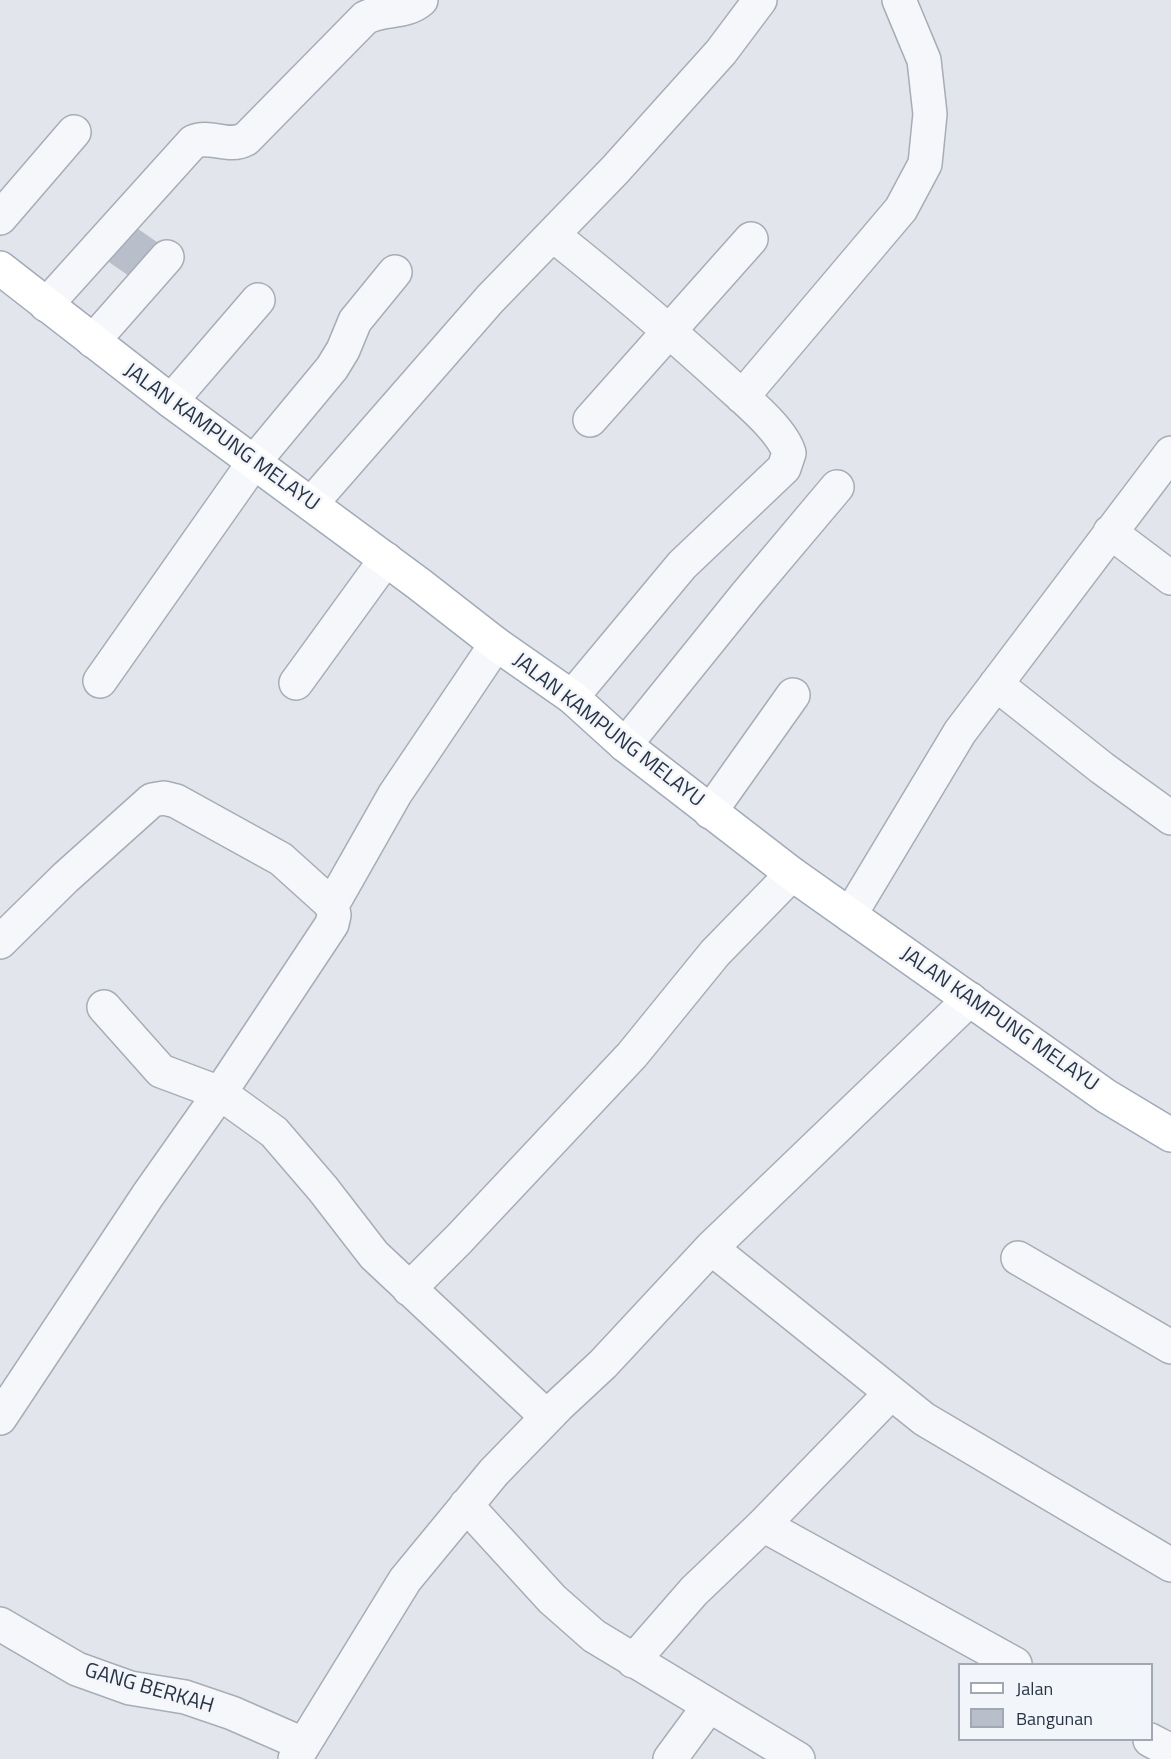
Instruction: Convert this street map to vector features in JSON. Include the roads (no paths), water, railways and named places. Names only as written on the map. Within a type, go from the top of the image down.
[{"type":"main road","name":"JALAN KAMPUNG MELAYU","points":[[0,268],[171,401],[496,644],[572,698],[625,745],[792,874],[1106,1096],[1171,1134]]},
{"type":"street","points":[[46,305],[193,142],[199,139],[233,144],[246,139],[365,18],[375,13],[410,7],[421,0]]},
{"type":"street","points":[[311,504],[490,299],[615,170],[721,52],[760,0]]},
{"type":"street","points":[[742,397],[901,209],[925,164],[930,114],[924,60],[899,0]]},
{"type":"street","points":[[0,218],[74,132]]},
{"type":"street","points":[[553,235],[617,285],[755,408],[787,446],[789,453],[784,468],[682,565],[572,698]]},
{"type":"street","points":[[590,420],[751,239]]},
{"type":"street","points":[[93,341],[167,257]]},
{"type":"street","points":[[100,681],[254,462],[332,368],[343,350],[355,321],[395,272]]},
{"type":"street","points":[[171,401],[258,300]]},
{"type":"street","points":[[850,915],[960,732],[1171,453]]},
{"type":"street","points":[[625,745],[837,487]]},
{"type":"street","points":[[1110,532],[1171,578]]},
{"type":"street","points":[[296,683],[386,560]]},
{"type":"street","points":[[332,905],[395,794],[496,644]]},
{"type":"street","points":[[996,684],[1102,768],[1171,818]]},
{"type":"street","points":[[710,812],[793,695]]},
{"type":"street","points":[[0,942],[65,878],[152,800],[164,798],[176,801],[223,825],[282,859],[332,905],[334,915],[332,924],[220,1093],[148,1195],[0,1418]]},
{"type":"street","points":[[409,1289],[632,1055],[715,953],[792,874]]},
{"type":"street","points":[[299,1752],[405,1580],[494,1472],[603,1364],[711,1248],[970,999]]},
{"type":"street","points":[[104,1007],[161,1071],[220,1093],[274,1132],[323,1189],[374,1255],[548,1417]]},
{"type":"street","points":[[711,1248],[924,1419],[1171,1564]]},
{"type":"street","points":[[1018,1258],[1171,1347]]},
{"type":"street","points":[[633,1661],[694,1591],[763,1525],[891,1393]]},
{"type":"street","points":[[466,1505],[552,1599],[594,1636],[798,1759]]},
{"type":"street","points":[[763,1525],[1011,1663]]},
{"type":"street","name":"GANG BERKAH","points":[[0,1624],[77,1669],[130,1688],[185,1697],[232,1713],[299,1752]]},
{"type":"street","points":[[670,1759],[709,1706]]},
{"type":"street","points":[[1152,1741],[1171,1751]]}]
